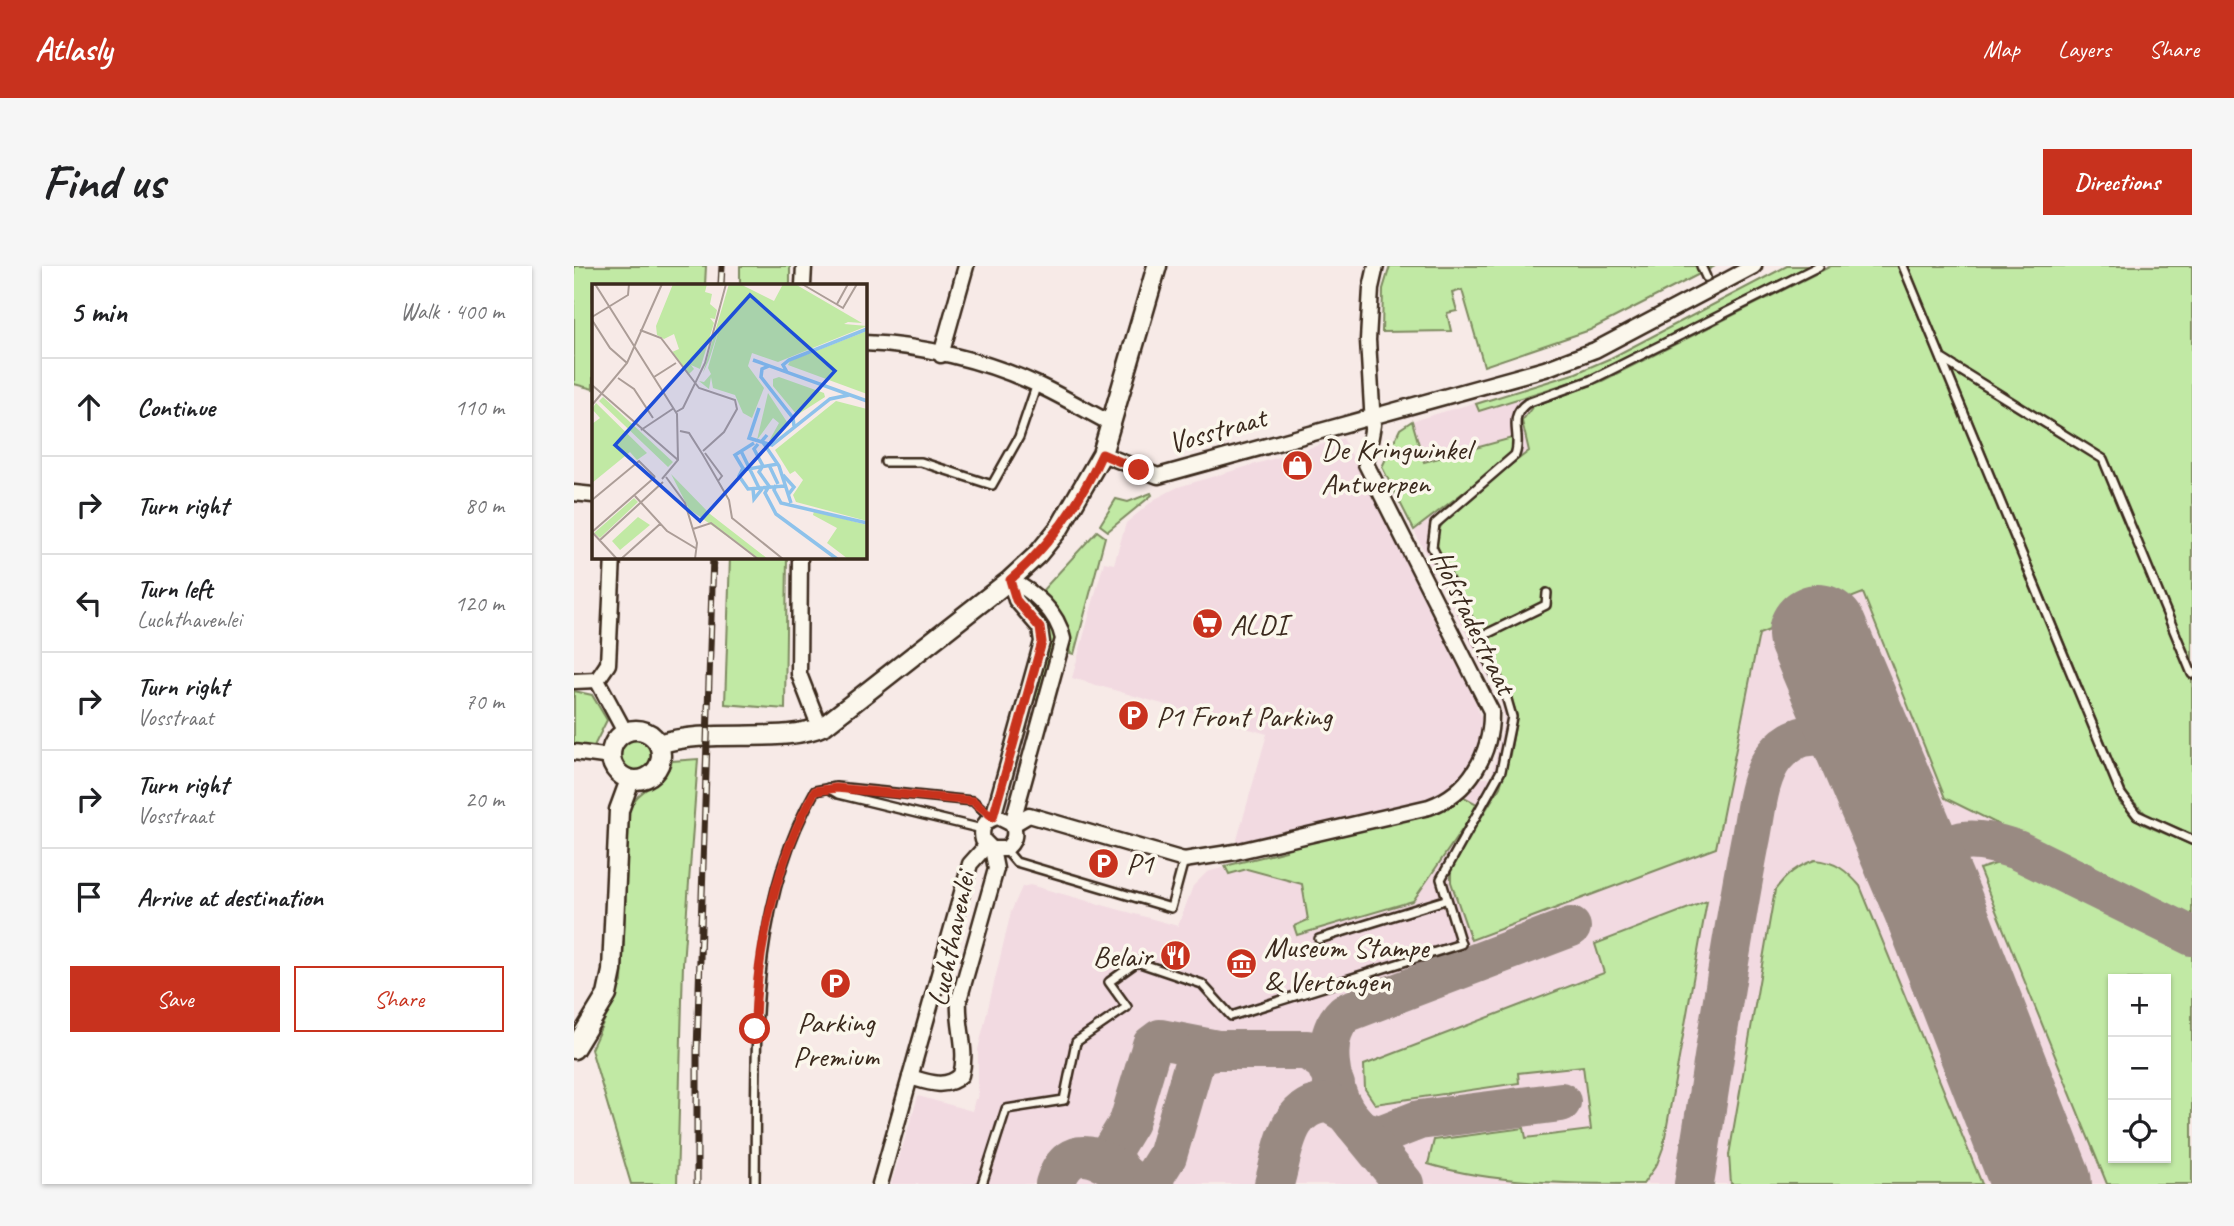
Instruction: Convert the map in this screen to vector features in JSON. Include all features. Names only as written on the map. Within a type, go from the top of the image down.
[{"type":"street","points":[[803,284],[804,266]]},
{"type":"street","points":[[941,355],[966,266]]},
{"type":"street","points":[[659,744],[697,735],[799,733],[820,727],[1010,580],[1038,554],[1060,527],[1102,454],[1157,266]]},
{"type":"street","name":"Hofstadestraat","points":[[1012,824],[1029,815],[1184,860],[1354,820],[1443,803],[1466,785],[1475,773],[1491,727],[1491,711],[1366,464],[1373,414],[1368,340],[1371,288],[1377,266]]},
{"type":"street","name":"Vosstraat","points":[[1102,454],[1158,476],[1373,414],[1545,369],[1595,350],[1754,266]]},
{"type":"street","points":[[866,343],[909,346],[1002,370],[1037,384],[1112,424]]},
{"type":"street","points":[[574,493],[592,495]]},
{"type":"street","points":[[597,680],[608,664],[613,558]]},
{"type":"street","points":[[800,558],[799,674],[820,727]]},
{"type":"street","points":[[989,821],[1023,710],[1042,635],[1016,600],[1010,580]]},
{"type":"street","points":[[994,848],[1014,838],[1012,824],[1063,646],[1061,629],[1030,589],[1010,580]]},
{"type":"street","points":[[574,681],[597,680]]},
{"type":"street","points":[[597,680],[625,732]]},
{"type":"street","points":[[1023,710],[1043,715]]},
{"type":"street","points":[[644,731],[659,744],[660,763],[656,771],[639,780],[630,780],[617,771],[611,757],[614,742],[625,732],[644,731]]},
{"type":"street","points":[[574,752],[611,757]]},
{"type":"street","points":[[574,1049],[607,995],[612,971],[619,810],[630,780]]},
{"type":"street","points":[[989,821],[1002,817],[1012,824]]},
{"type":"street","name":"Luchthavenlei","points":[[910,1077],[938,1084],[951,1082],[961,1075],[964,1054],[958,1017],[959,1000],[996,869],[989,821]]},
{"type":"street","name":"Luchthavenlei","points":[[880,1184],[970,864],[994,848]]},
{"type":"lane","points":[[1701,266],[1706,277]]},
{"type":"lane","points":[[982,1184],[1006,1109],[1064,1100],[1076,1042],[1127,1007],[1109,982],[1137,962],[1202,984],[1231,1016],[1461,944],[1445,900],[1441,879],[1492,792],[1501,771],[1512,718],[1511,705],[1435,555],[1430,540],[1432,531],[1440,517],[1516,455],[1518,442],[1514,419],[1518,409],[1527,403],[1591,380],[1819,266]]},
{"type":"lane","points":[[1903,266],[2121,794],[2130,809],[2145,820],[2192,840]]},
{"type":"lane","points":[[1942,359],[2103,459],[2192,674]]},
{"type":"lane","points":[[885,462],[921,461],[992,485],[1019,437],[1037,384]]},
{"type":"lane","points":[[1478,638],[1546,605],[1547,593]]},
{"type":"lane","points":[[755,1184],[755,1016],[762,956],[796,824],[815,791],[827,787],[973,801],[989,821]]},
{"type":"lane","points":[[827,787],[838,794],[989,821]]},
{"type":"lane","points":[[994,848],[1016,862],[1171,908],[1184,860]]},
{"type":"lane","points":[[1319,939],[1445,900]]},
{"type":"shaded area","points":[[1804,266],[1913,266],[1952,359],[2106,456],[2192,665],[2192,1184],[891,1184],[918,1096],[972,1111],[975,1099],[978,1099],[978,1050],[1011,912],[1022,887],[1030,885],[1178,926],[1193,886],[1207,872],[1286,851],[1285,845],[1453,803],[1479,778],[1491,778],[1504,722],[1502,705],[1382,467],[1400,429],[1412,421],[1576,373]]},
{"type":"shaded area","points":[[1343,438],[1475,700],[1481,719],[1481,737],[1464,778],[1435,800],[1236,843],[1267,734],[1072,678],[1104,562],[1114,564],[1126,523],[1155,499],[1178,487]]},
{"type":"green space","points":[[574,266],[706,266],[705,284],[592,284],[592,389],[574,384]]},
{"type":"green space","points":[[740,266],[790,266],[790,284],[740,284]]},
{"type":"green space","points":[[1390,266],[1715,266],[1590,330],[1484,366],[1462,290],[1452,293],[1457,311],[1447,313],[1451,331],[1382,332],[1383,289]]},
{"type":"green space","points":[[1787,266],[1811,266],[1584,378],[1479,411],[1476,404],[1576,373],[1611,358]]},
{"type":"green space","points":[[1831,266],[1897,266],[1900,270],[2120,803],[2142,824],[2192,845],[2192,920],[1945,798],[1863,593],[1759,634],[1716,848],[1471,940],[1451,882],[1451,866],[1500,787],[1510,754],[1517,715],[1505,682],[1440,556],[1437,543],[1439,530],[1466,500],[1529,451],[1522,421],[1533,406],[1602,381]]},
{"type":"green space","points":[[1908,266],[2192,266],[2192,834],[2147,815],[2127,795]]},
{"type":"green space","points":[[1412,421],[1424,462],[1512,438],[1513,448],[1506,460],[1414,530],[1382,467],[1400,429]]},
{"type":"green space","points":[[1151,493],[1152,495],[1108,531],[1100,525],[1116,499],[1128,502]]},
{"type":"green space","points":[[1097,531],[1105,537],[1074,654],[1070,653],[1065,623],[1041,592]]},
{"type":"green space","points":[[730,558],[787,558],[785,709],[725,704]]},
{"type":"green space","points":[[1031,600],[1052,624],[1056,636],[1041,701],[1031,698],[1048,631],[1027,603]]},
{"type":"green space","points":[[574,691],[592,695],[607,720],[593,748],[574,746]]},
{"type":"green space","points":[[636,738],[648,743],[653,755],[648,767],[636,772],[624,767],[619,755],[624,743]]},
{"type":"green space","points":[[698,759],[683,964],[677,1184],[631,1184],[591,1049],[622,982],[629,812],[638,797],[663,776],[672,761]]},
{"type":"green space","points":[[1462,796],[1479,805],[1413,901],[1297,935],[1294,926],[1308,920],[1302,884],[1247,869],[1229,874],[1225,866],[1286,851],[1285,845],[1453,803]]},
{"type":"green space","points":[[1815,860],[1840,868],[1860,886],[1982,1184],[1731,1184],[1729,1155],[1775,890],[1792,872]]},
{"type":"green space","points":[[2002,862],[2015,865],[2192,952],[2192,1184],[2107,1184],[1979,869]]},
{"type":"green space","points":[[1707,901],[1663,1148],[1657,1164],[1643,1184],[1506,1179],[1453,1171],[1428,1164],[1434,1140],[1524,1128],[1526,1138],[1591,1130],[1583,1066],[1518,1073],[1519,1083],[1375,1104],[1365,1089],[1364,1065],[1604,973],[1595,944]]},
{"type":"taxiway","points":[[1694,1184],[1735,927],[1764,775],[1775,756],[1787,745],[1799,738],[1811,736],[1836,740],[1872,763]]},
{"type":"taxiway","points":[[1933,905],[1926,880],[1933,864],[1951,845],[1974,840],[2017,850],[2192,936]]},
{"type":"taxiway","points":[[1346,1113],[1335,1089],[1330,1062],[1332,1035],[1345,1013],[1571,927]]},
{"type":"taxiway","points":[[1122,1173],[1115,1163],[1112,1150],[1129,1122],[1152,1045],[1160,1039],[1217,1050],[1307,1050],[1325,1062],[1335,1085]]},
{"type":"taxiway","points":[[1154,1184],[1155,1175],[1167,1156],[1195,1060],[1203,1052],[1217,1050]]},
{"type":"taxiway","points":[[1354,1123],[1361,1130],[1380,1135],[1419,1120],[1561,1102]]},
{"type":"taxiway","points":[[1274,1184],[1284,1144],[1295,1120],[1303,1111],[1314,1105],[1329,1103],[1346,1113],[1404,1184]]},
{"type":"taxiway","points":[[1055,1184],[1062,1169],[1070,1160],[1079,1156],[1089,1156],[1110,1165],[1131,1180]]},
{"type":"runway","points":[[1818,634],[1933,905],[2042,1184]]},
{"type":"railway","points":[[721,284],[722,266]]},
{"type":"railway","points":[[697,1184],[697,1051],[713,558]]},
{"type":"place","name":"De Kringwinkel Antwerpen","points":[[1298,466]]},
{"type":"place","name":"ALDI","points":[[1207,624]]},
{"type":"place","name":"P1 Front Parking","points":[[1133,716]]},
{"type":"place","name":"P1","points":[[1103,863]]},
{"type":"place","name":"Belair","points":[[1175,956]]},
{"type":"place","name":"Museum Stampe & Vertongen","points":[[1241,964]]},
{"type":"place","name":"Parking Premium","points":[[836,984]]},
{"type":"route","points":[[755,1029],[762,956],[771,916],[796,824],[815,791],[827,787],[973,801],[992,818],[1042,642],[1040,628],[1016,600],[1010,580],[1038,554],[1060,527],[1093,474],[1102,454],[1139,470]]}]
